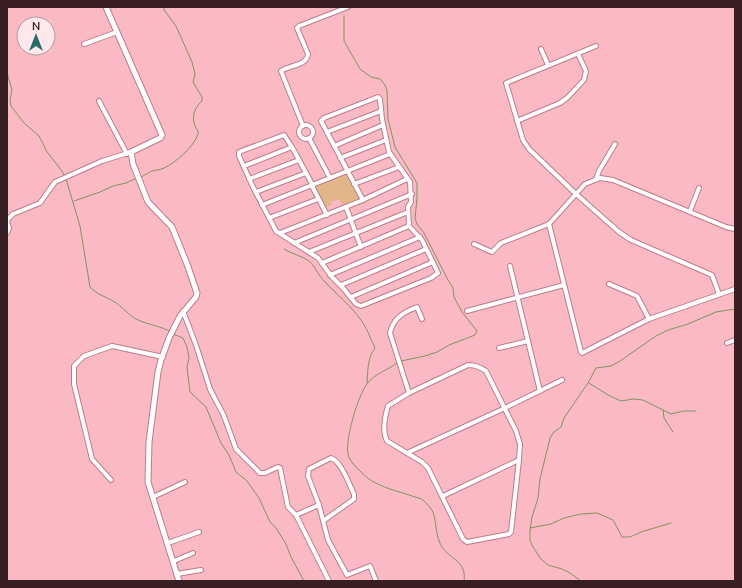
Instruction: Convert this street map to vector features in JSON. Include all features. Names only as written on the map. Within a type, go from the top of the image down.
[{"type":"street","points":[[7,233],[7,221],[13,214],[40,203],[52,185],[62,178],[102,161],[129,153],[160,138],[162,135],[106,7]]},
{"type":"street","points":[[303,126],[281,74],[281,71],[285,68],[306,61],[308,58],[308,54],[297,28],[298,26],[348,7]]},
{"type":"street","points":[[84,44],[117,32]]},
{"type":"street","points":[[596,46],[506,83],[523,140],[529,149],[576,194],[619,232],[631,240],[712,275],[719,294]]},
{"type":"street","points":[[541,49],[548,65]]},
{"type":"street","points":[[517,121],[560,103],[567,98],[584,80],[586,71],[578,54]]},
{"type":"street","points":[[327,215],[306,173],[284,135],[239,152],[239,156],[249,179],[275,230],[309,252],[322,263],[330,275],[341,285],[356,304],[365,306],[431,278],[438,273],[420,237],[409,226],[408,206],[411,202],[412,194],[410,182],[390,154],[383,125],[380,99],[378,97],[324,118],[321,121],[363,200]]},
{"type":"street","points":[[99,101],[129,153],[148,202],[172,227],[197,293],[196,297],[183,311],[169,338],[158,372],[150,442],[148,482],[174,561],[179,581]]},
{"type":"street","points":[[327,132],[381,111]]},
{"type":"street","points":[[334,146],[383,125]]},
{"type":"street","points":[[303,126],[299,131],[300,135],[303,138],[309,138]]},
{"type":"street","points":[[303,126],[308,126],[312,130],[312,135],[309,138]]},
{"type":"street","points":[[309,138],[330,178]]},
{"type":"street","points":[[340,158],[386,140]]},
{"type":"street","points":[[596,180],[599,171],[615,144]]},
{"type":"street","points":[[244,166],[292,147]]},
{"type":"street","points":[[262,204],[312,186],[390,154]]},
{"type":"street","points":[[249,179],[299,160]]},
{"type":"street","points":[[354,184],[399,167]]},
{"type":"street","points":[[256,192],[306,173]]},
{"type":"street","points":[[474,244],[492,252],[501,243],[549,224],[585,184],[600,178],[613,180],[726,227],[735,229]]},
{"type":"street","points":[[280,233],[363,200],[407,179]]},
{"type":"street","points":[[690,211],[699,188]]},
{"type":"street","points":[[294,243],[412,194]]},
{"type":"street","points":[[269,218],[318,199]]},
{"type":"street","points":[[346,207],[361,247]]},
{"type":"street","points":[[309,252],[408,212]]},
{"type":"street","points":[[549,224],[582,353],[649,319],[735,289]]},
{"type":"street","points":[[322,263],[409,226]]},
{"type":"street","points":[[330,275],[420,237]]},
{"type":"street","points":[[341,285],[426,249]]},
{"type":"street","points":[[351,297],[433,262]]},
{"type":"street","points":[[510,266],[540,391]]},
{"type":"street","points":[[609,284],[637,296],[649,319]]},
{"type":"street","points":[[467,312],[564,285]]},
{"type":"street","points":[[409,393],[390,333],[391,327],[404,312],[417,307],[422,319]]},
{"type":"street","points":[[183,311],[210,389],[224,416],[236,449],[260,473],[265,473],[278,467],[280,468],[288,507],[296,515],[329,581]]},
{"type":"street","points":[[727,343],[735,340]]},
{"type":"street","points":[[499,348],[528,341]]},
{"type":"street","points":[[111,480],[92,459],[74,384],[74,366],[84,356],[112,346],[163,357]]},
{"type":"street","points":[[468,365],[480,367],[486,371],[518,437],[519,460],[510,533],[467,542],[465,541],[428,468],[422,462],[387,441],[384,436],[388,406],[409,393],[468,365]]},
{"type":"street","points":[[407,453],[562,380]]},
{"type":"street","points":[[324,521],[354,499],[354,494],[339,463],[331,458],[309,469],[308,473],[324,521],[328,540],[347,575],[370,566],[376,581]]},
{"type":"street","points":[[443,496],[519,460]]},
{"type":"street","points":[[153,497],[185,482]]},
{"type":"street","points":[[296,515],[319,505]]},
{"type":"street","points":[[168,543],[199,532]]},
{"type":"street","points":[[174,561],[193,553]]},
{"type":"street","points":[[178,574],[201,570]]},
{"type":"shaded area","points":[[346,173],[360,198],[343,206],[339,199],[331,202],[332,205],[325,207],[314,187]]},
{"type":"waterway","points":[[141,177],[152,171],[160,170],[179,158],[193,144],[198,133],[193,119],[197,106],[202,101],[202,97],[193,82],[195,74],[192,62],[176,26],[164,10],[164,7]]},
{"type":"waterway","points":[[344,16],[344,41],[360,69],[371,77],[380,79],[385,85],[387,91],[388,119],[395,147],[417,183],[415,218],[417,224],[424,233],[453,288],[454,297],[462,312],[477,331],[475,335],[449,345],[437,352],[401,361]]},
{"type":"waterway","points":[[7,73],[12,90],[10,100],[11,106],[24,123],[39,136],[47,152],[65,176]]},
{"type":"waterway","points":[[66,179],[80,226],[90,287],[98,294],[113,301],[142,322],[171,332]]},
{"type":"waterway","points":[[74,201],[135,179]]},
{"type":"waterway","points":[[284,249],[309,261],[322,279],[362,321],[375,348],[369,361],[367,383]]},
{"type":"waterway","points":[[581,581],[562,569],[548,565],[541,559],[530,541],[532,517],[538,498],[540,479],[550,438],[554,432],[561,427],[564,418],[588,383],[596,368],[611,366],[656,336],[668,330],[688,324],[716,312],[735,309]]},
{"type":"waterway","points":[[173,334],[183,338],[187,347],[189,358],[187,367],[190,392],[206,407],[221,443],[229,455],[236,472],[247,481],[259,498],[270,522],[276,528],[286,544],[304,581]]},
{"type":"waterway","points":[[397,363],[373,377],[363,390],[356,407],[350,429],[348,454],[354,464],[369,479],[379,485],[423,500],[427,504],[433,512],[440,543],[442,547],[461,565],[464,574],[464,581]]},
{"type":"waterway","points":[[589,383],[621,401],[633,399],[643,400],[671,414],[684,411],[696,411]]},
{"type":"waterway","points":[[663,410],[664,418],[673,432]]},
{"type":"waterway","points":[[530,528],[551,524],[564,518],[581,514],[597,513],[613,520],[622,537],[630,537],[671,523]]}]
